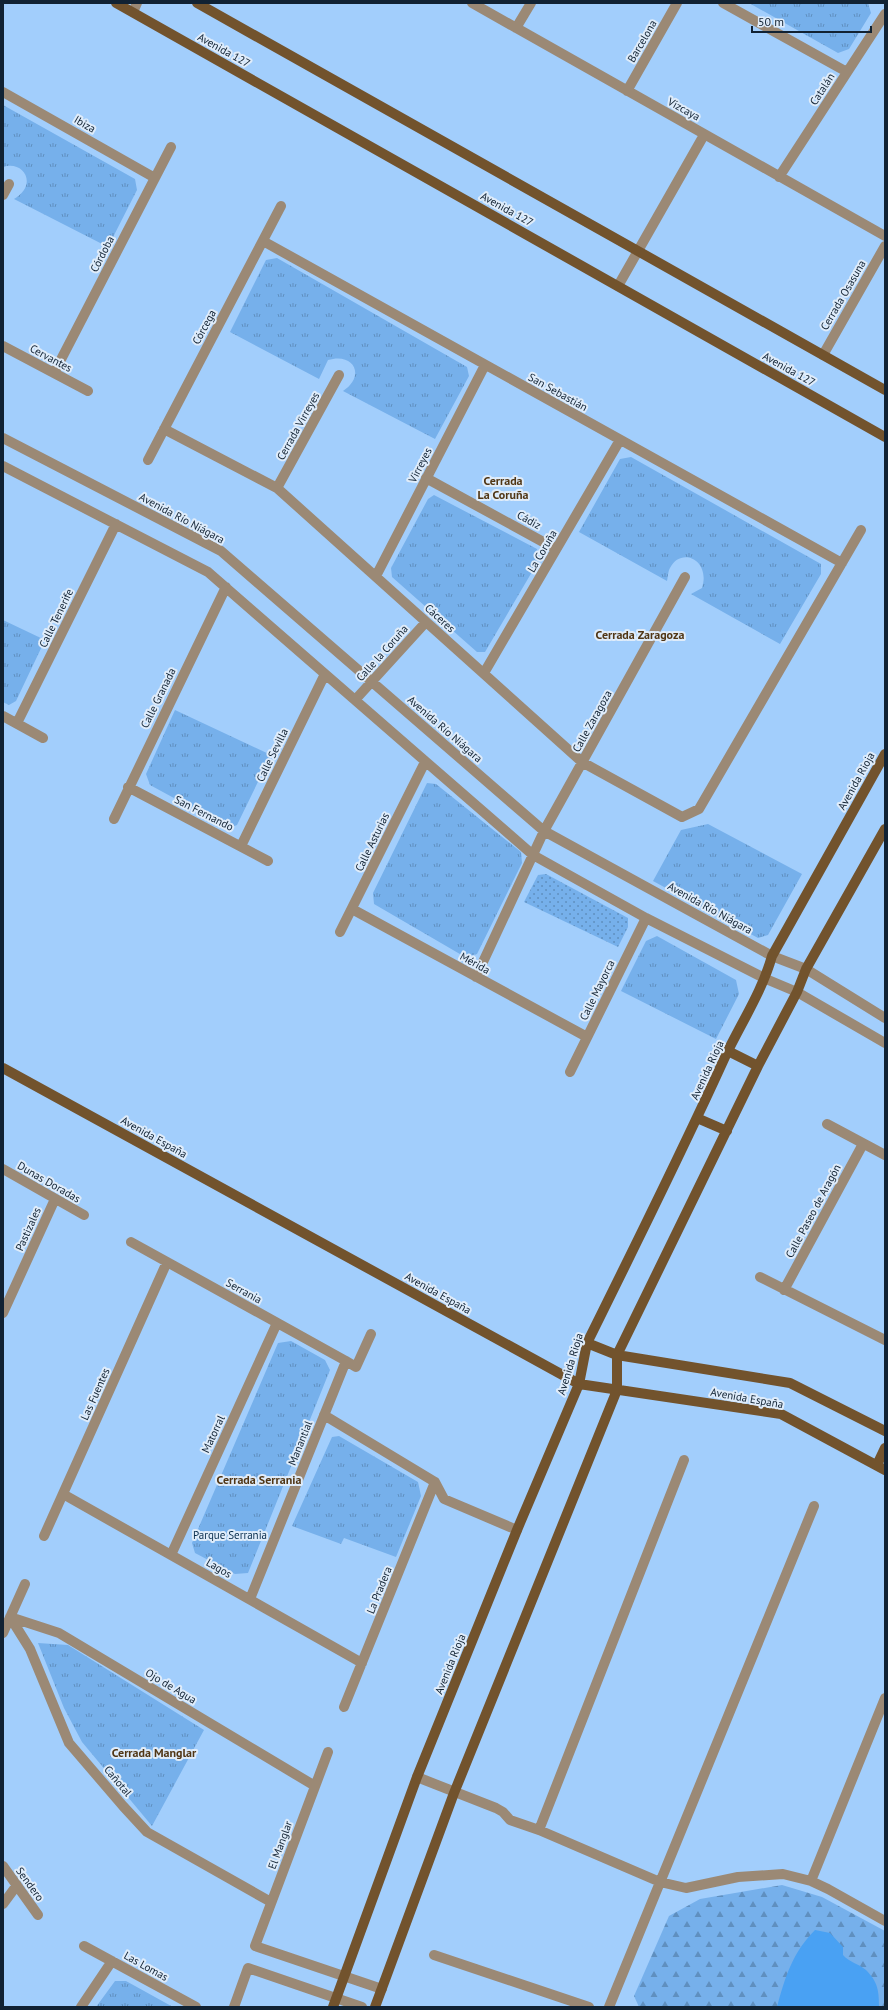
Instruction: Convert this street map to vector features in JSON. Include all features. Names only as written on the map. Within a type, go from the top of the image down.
[{"type":"main road","name":"Avenida 127","points":[[116,3],[135,8],[618,286],[885,437]]},
{"type":"main road","points":[[197,3],[885,390]]},
{"type":"main road","name":"Avenida Rioja","points":[[334,2002],[417,1777],[517,1530],[579,1384],[587,1343],[698,1118],[728,1051],[766,979],[772,956],[885,754]]},
{"type":"main road","points":[[375,2007],[454,1793],[617,1390],[617,1355],[758,1066],[798,992],[806,969],[885,829]]},
{"type":"main road","points":[[728,1051],[758,1066]]},
{"type":"main road","name":"Avenida España","points":[[3,1068],[579,1384],[781,1414],[881,1467]]},
{"type":"main road","points":[[698,1118],[727,1131]]},
{"type":"main road","name":"Avenida España","points":[[587,1343],[617,1355],[790,1383],[885,1431]]},
{"type":"main road","points":[[881,1467],[885,1448]]},
{"type":"street","name":"Vizcaya","points":[[472,3],[885,236]]},
{"type":"street","points":[[516,28],[530,3]]},
{"type":"street","name":"Barcelona","points":[[627,91],[678,3]]},
{"type":"street","points":[[723,3],[847,72]]},
{"type":"street","name":"Catalán","points":[[779,177],[885,14]]},
{"type":"street","name":"Ibiza","points":[[3,92],[155,178]]},
{"type":"street","points":[[618,286],[704,135]]},
{"type":"street","name":"Córdoba","points":[[54,373],[171,147]]},
{"type":"street","points":[[3,195],[9,184]]},
{"type":"street","name":"Córcega","points":[[148,460],[281,206]]},
{"type":"street","name":"San Sebastián","points":[[263,241],[842,563]]},
{"type":"street","name":"Cerrada Osasuna","points":[[823,355],[885,246]]},
{"type":"street","name":"Cervantes","points":[[3,346],[88,391]]},
{"type":"street","name":"Virreyes","points":[[376,576],[486,365]]},
{"type":"street","name":"Cerrada Virreyes","points":[[278,488],[339,374]]},
{"type":"street","name":"Cáceres","points":[[164,429],[278,488],[582,762],[682,817],[699,809],[842,563]]},
{"type":"street","name":"Avenida Río Niágara","points":[[3,438],[221,551],[544,831],[772,956],[806,969],[885,1018]]},
{"type":"street","name":"La Coruña","points":[[484,673],[620,440]]},
{"type":"street","points":[[3,466],[208,572],[533,855],[646,918],[766,979],[798,992],[885,1043]]},
{"type":"street","name":"Cádiz","points":[[426,478],[556,549]]},
{"type":"street","name":"Calle Tenerife","points":[[17,723],[116,524]]},
{"type":"street","points":[[842,563],[861,530]]},
{"type":"street","name":"Calle Zaragoza","points":[[476,977],[544,831],[685,577]]},
{"type":"street","name":"Calle Granada","points":[[114,819],[226,587]]},
{"type":"street","name":"Calle la Coruña","points":[[355,700],[426,622]]},
{"type":"street","name":"Calle Sevilla","points":[[241,846],[325,674]]},
{"type":"street","points":[[3,716],[43,738]]},
{"type":"street","name":"Calle Asturias","points":[[340,932],[425,762]]},
{"type":"street","name":"San Fernando","points":[[128,788],[268,861]]},
{"type":"street","name":"Mérida","points":[[352,909],[587,1037]]},
{"type":"street","name":"Calle Mayorca","points":[[570,1072],[646,918]]},
{"type":"street","points":[[827,1124],[885,1155]]},
{"type":"street","name":"Calle Paseo de Aragón","points":[[784,1290],[863,1144]]},
{"type":"street","name":"Dunas Doradas","points":[[3,1169],[84,1215]]},
{"type":"street","name":"Pastizales","points":[[3,1313],[55,1199]]},
{"type":"street","name":"Serrania","points":[[131,1242],[346,1361]]},
{"type":"street","name":"Las Fuentes","points":[[44,1536],[167,1262]]},
{"type":"street","points":[[760,1277],[885,1340]]},
{"type":"street","name":"Matorral","points":[[171,1555],[277,1323]]},
{"type":"street","points":[[346,1361],[356,1367],[371,1334]]},
{"type":"street","name":"Manantial","points":[[250,1599],[346,1361]]},
{"type":"street","points":[[324,1415],[436,1482],[444,1499],[517,1530]]},
{"type":"street","points":[[539,1830],[684,1460]]},
{"type":"street","name":"La Pradera","points":[[344,1707],[436,1482]]},
{"type":"street","name":"Lagos","points":[[63,1494],[362,1663]]},
{"type":"street","points":[[609,2007],[814,1506]]},
{"type":"street","points":[[3,1633],[25,1584]]},
{"type":"street","name":"Ojo de Agua","points":[[10,1617],[59,1633],[315,1786]]},
{"type":"street","name":"Cañotal","points":[[10,1617],[33,1656],[69,1743],[123,1806],[147,1832],[272,1902]]},
{"type":"street","points":[[810,1882],[885,1698]]},
{"type":"street","name":"El Manglar","points":[[328,1752],[255,1946],[344,1977]]},
{"type":"street","points":[[417,1777],[454,1793],[496,1808],[503,1812],[510,1820],[539,1830],[660,1882],[686,1888],[738,1877],[783,1874],[828,1889],[885,1921]]},
{"type":"street","name":"Sendero","points":[[3,1866],[38,1915]]},
{"type":"street","points":[[3,1904],[17,1885]]},
{"type":"street","name":"Las Lomas","points":[[84,1946],[196,2007]]},
{"type":"street","points":[[434,1955],[589,2007]]},
{"type":"street","points":[[81,2007],[112,1961]]},
{"type":"street","points":[[234,2007],[248,1968],[334,2002],[362,2007]]},
{"type":"street","points":[[344,1977],[382,1989]]},
{"type":"green space","points":[[749,3],[868,3],[871,13],[849,49],[838,53]]},
{"type":"green space","points":[[3,105],[135,179],[137,190],[108,247],[14,199],[22,193],[26,187],[27,180],[22,170],[17,167],[3,167]]},
{"type":"green space","points":[[277,258],[467,367],[469,376],[435,439],[343,391],[354,379],[355,372],[354,367],[345,359],[337,358],[328,360],[319,379],[230,332],[266,260]]},
{"type":"green space","points":[[631,457],[821,564],[821,574],[780,644],[691,594],[702,588],[704,578],[699,564],[694,559],[687,557],[675,561],[669,569],[667,581],[579,532],[620,459]]},
{"type":"green space","points":[[434,495],[537,549],[539,560],[485,652],[477,652],[392,577],[391,568],[428,499]]},
{"type":"green space","points":[[3,620],[45,640],[16,701],[9,705],[3,702]]},
{"type":"green space","points":[[175,710],[271,755],[237,825],[229,828],[150,785],[146,774]]},
{"type":"green space","points":[[427,783],[436,784],[521,852],[522,863],[477,954],[465,957],[374,904],[373,893]]},
{"type":"green space","points":[[708,824],[802,874],[768,935],[758,938],[653,881],[681,830]]},
{"type":"green space","points":[[546,874],[628,918],[628,927],[618,947],[524,902],[538,875]]},
{"type":"green space","points":[[657,936],[736,980],[739,994],[716,1039],[621,991],[646,941]]},
{"type":"green space","name":"Parque Serrania","points":[[291,1341],[325,1360],[330,1370],[248,1573],[235,1574],[195,1553],[192,1543],[278,1343]]},
{"type":"green space","name":"Parque Serrania","points":[[339,1436],[418,1482],[421,1496],[396,1557],[344,1538],[341,1544],[292,1526],[332,1437]]},
{"type":"green space","points":[[38,1643],[68,1645],[204,1730],[152,1826],[82,1742],[64,1708]]},
{"type":"green space","points":[[782,1885],[822,1897],[885,1931],[885,2007],[639,2007],[634,1996],[669,1916],[700,1899]]},
{"type":"green space","points":[[115,1981],[126,1981],[173,2007],[96,2007]]},
{"type":"shaded area","points":[[815,1930],[830,1933],[843,1947],[843,1955],[870,1974],[877,1987],[879,2007],[777,2007],[783,1985],[795,1956],[807,1938]]},
{"type":"district","name":"Cerrada La Coruña","points":[[503,488]]},
{"type":"district","name":"Cerrada Zaragoza","points":[[640,635]]},
{"type":"district","name":"Cerrada Serrania","points":[[259,1480]]},
{"type":"district","name":"Cerrada Manglar","points":[[154,1753]]}]
